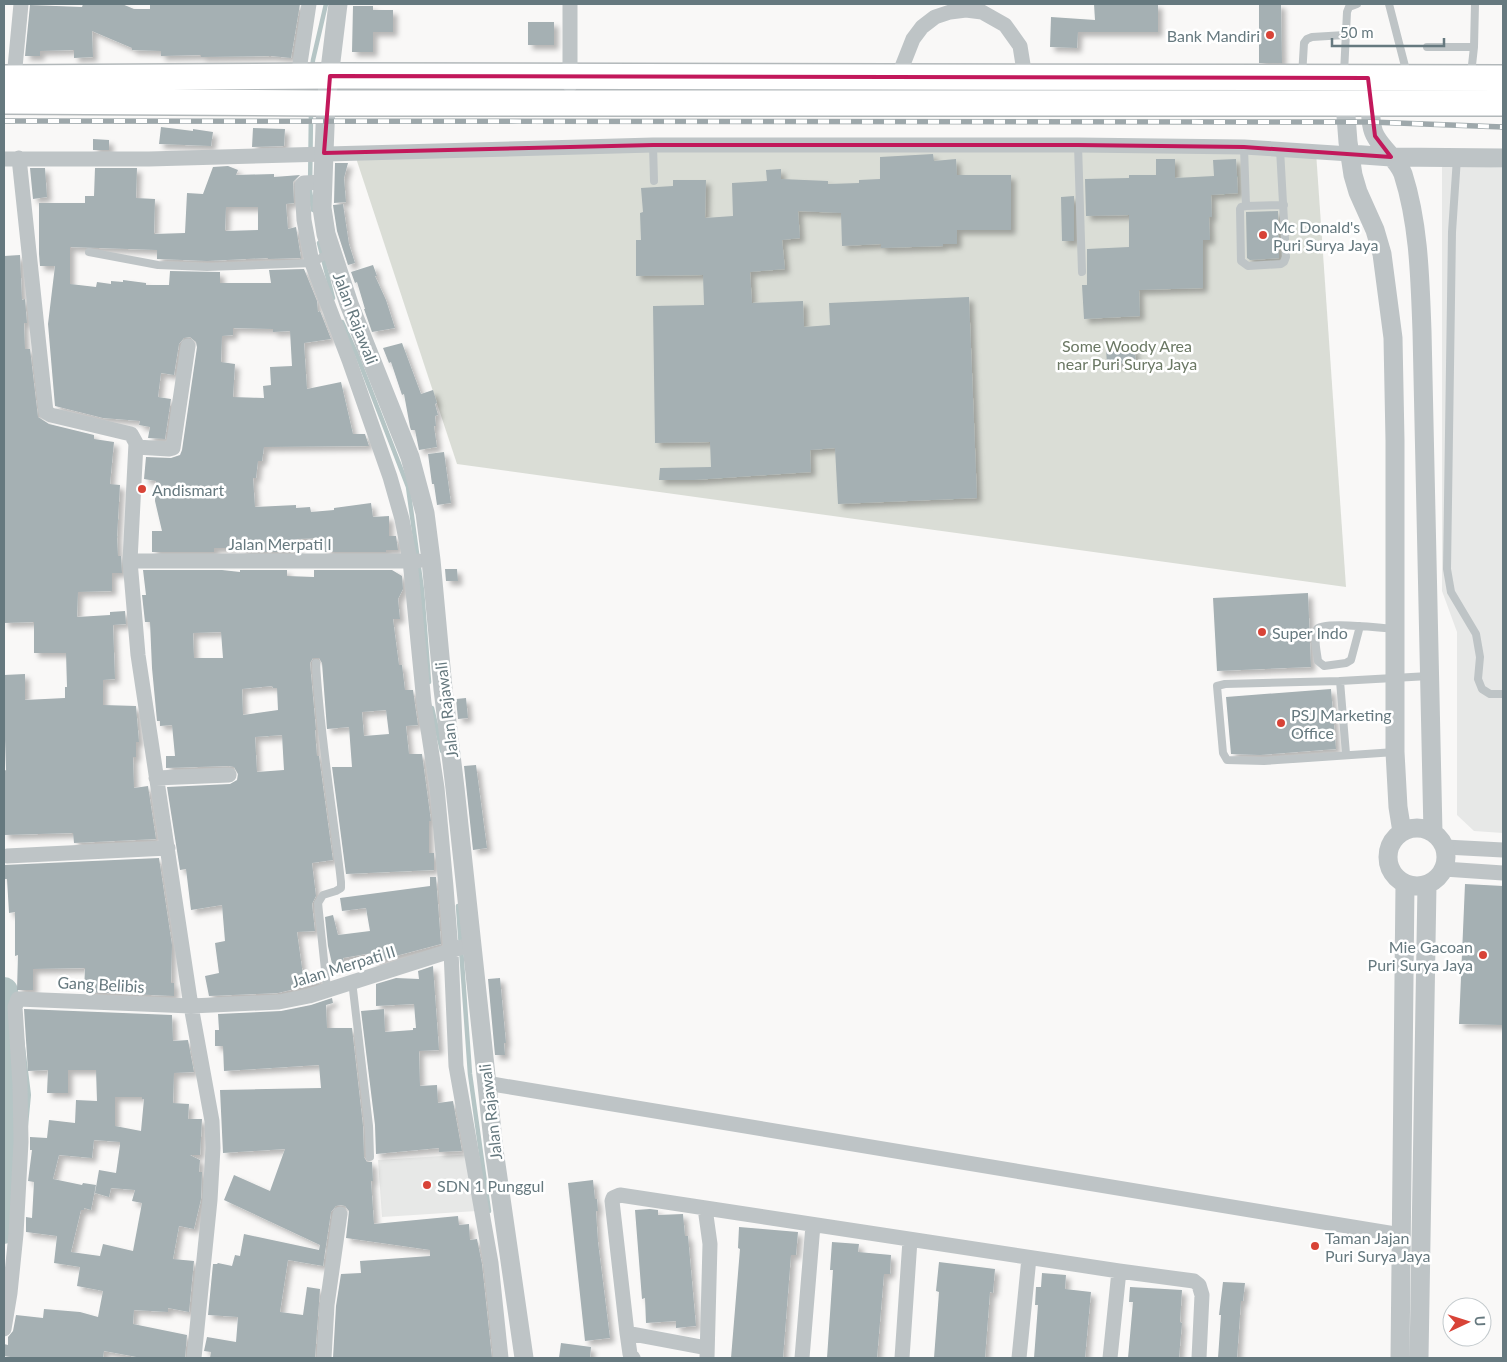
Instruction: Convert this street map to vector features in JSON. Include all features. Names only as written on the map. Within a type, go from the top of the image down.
[{"type":"highway","points":[[9,78],[313,76],[1503,78]]},
{"type":"highway","points":[[1343,78],[1345,103]]},
{"type":"highway","points":[[1368,78],[1370,103]]},
{"type":"highway","points":[[4,100],[571,103],[1503,103]]},
{"type":"street","points":[[9,78],[21,4]]},
{"type":"street","points":[[309,4],[313,76]]},
{"type":"street","name":"Jalan Rajawali","points":[[338,4],[313,76],[322,153],[322,208],[326,234],[322,257],[349,304],[410,457],[425,513],[421,560],[443,689],[455,788],[461,947],[486,1083],[487,1182],[524,1358]]},
{"type":"street","points":[[570,4],[571,103]]},
{"type":"street","points":[[898,77],[913,39],[922,27],[935,18],[950,12],[986,8],[1004,25],[1020,46],[1025,77]]},
{"type":"street","points":[[1345,103],[1350,154],[1358,192],[1375,230],[1382,254],[1393,338],[1396,629],[1395,752],[1397,799],[1402,832]]},
{"type":"street","points":[[1370,103],[1371,122],[1375,136],[1401,168],[1406,184],[1419,263],[1431,676],[1439,840],[1446,862],[1440,876],[1427,885],[1419,886],[1405,884],[1398,879],[1392,872],[1389,864],[1390,846],[1395,838],[1402,832],[1417,828],[1425,829],[1439,840],[1503,850]]},
{"type":"street","points":[[194,1358],[204,1266],[213,1148],[212,1121],[210,1101],[191,1006],[138,654],[130,561],[135,438],[131,434],[50,415],[46,412],[11,158],[149,159],[322,153],[653,146],[1078,145],[1244,147],[1391,157],[1503,158]]},
{"type":"street","points":[[321,182],[302,184],[304,220],[322,257],[349,360],[390,477],[402,518],[421,560]]},
{"type":"street","points":[[136,447],[172,448],[188,346]]},
{"type":"street","name":"Jalan Merpati I","points":[[130,561],[421,560]]},
{"type":"street","points":[[156,778],[229,775]]},
{"type":"street","points":[[7,856],[168,848]]},
{"type":"street","points":[[1444,869],[1503,872]]},
{"type":"street","points":[[1400,1358],[1405,884]]},
{"type":"street","points":[[1419,1358],[1427,885]]},
{"type":"street","points":[[461,947],[456,1066],[487,1182],[491,1263],[501,1358]]},
{"type":"street","name":"Jalan Merpati II","points":[[191,1006],[279,1002],[309,996],[461,947]]},
{"type":"street","name":"Gang Belibis","points":[[10,1008],[20,998],[191,1006]]},
{"type":"street","points":[[4,1329],[15,1244],[21,1142],[20,1085],[10,1008]]},
{"type":"street","points":[[486,1083],[1401,1235]]},
{"type":"street","points":[[633,1358],[630,1354],[627,1333],[612,1201],[613,1198],[620,1195],[1030,1258],[1187,1279],[1199,1285],[1202,1295],[1199,1358]]},
{"type":"street","points":[[627,1333],[707,1353],[710,1244],[705,1208]]},
{"type":"street","points":[[710,1244],[724,1211]]},
{"type":"street","points":[[324,1358],[327,1304],[340,1214]]},
{"type":"street","points":[[802,1358],[813,1225]]},
{"type":"street","points":[[902,1358],[910,1240]]},
{"type":"street","points":[[1019,1358],[1030,1258]]},
{"type":"street","points":[[1110,1358],[1119,1271]]},
{"type":"lane","points":[[1343,78],[1346,12],[1349,7],[1357,4]]},
{"type":"lane","points":[[1389,4],[1408,78]]},
{"type":"lane","points":[[1470,78],[1474,47],[1475,4]]},
{"type":"lane","points":[[1302,78],[1304,43],[1307,39],[1345,35]]},
{"type":"lane","points":[[1427,47],[1474,47]]},
{"type":"lane","points":[[1078,145],[1082,272]]},
{"type":"lane","points":[[653,146],[654,181]]},
{"type":"lane","points":[[1244,147],[1246,206]]},
{"type":"lane","points":[[1280,149],[1284,205],[1286,257],[1281,264],[1248,266],[1241,261],[1241,207],[1284,205]]},
{"type":"lane","points":[[1457,158],[1452,232],[1447,570],[1451,592],[1476,634],[1480,657],[1478,679],[1482,689],[1490,694],[1503,694]]},
{"type":"lane","points":[[89,252],[168,266],[207,267],[322,257]]},
{"type":"lane","points":[[1360,626],[1351,660],[1346,663],[1324,666],[1318,661],[1316,640],[1317,629],[1320,626],[1327,624],[1360,626],[1396,629]]},
{"type":"lane","points":[[316,663],[318,702],[341,882],[340,888],[336,892],[323,895],[318,903],[327,989]]},
{"type":"lane","points":[[1395,752],[1264,761],[1227,760],[1223,753],[1217,686],[1225,684],[1431,676]]},
{"type":"lane","points":[[1340,681],[1346,754]]},
{"type":"lane","points":[[352,981],[369,1126],[370,1157]]},
{"type":"highlighted area","points":[[330,76],[1368,78],[1375,136],[1391,157],[1244,147],[1078,145],[653,145],[324,153]]},
{"type":"shaded area","points":[[1442,163],[1503,168],[1503,833],[1474,831],[1457,815],[1457,632],[1442,591]]},
{"type":"shaded area","name":"SDN 1 Punggul","points":[[473,1154],[477,1211],[382,1217],[378,1160]]},
{"type":"green space","name":"Some Woody Area near Puri Surya Jaya","points":[[354,152],[1316,152],[1346,587],[457,464]]},
{"type":"building","points":[[83,4],[122,4],[134,9],[150,9],[150,4],[300,4],[291,58],[271,56],[161,56],[161,51],[132,50],[132,48],[92,31],[93,57],[74,58],[74,50],[40,51],[40,56],[25,56],[30,5],[82,7]]},
{"type":"building","points":[[1094,4],[1158,4],[1158,32],[1078,32],[1077,48],[1050,47],[1051,17],[1095,20]]},
{"type":"building","name":"Bank Mandiri","points":[[1259,4],[1281,4],[1282,63],[1259,63]]},
{"type":"building","points":[[353,6],[373,6],[373,10],[393,10],[393,32],[373,32],[373,52],[352,52]]},
{"type":"building","points":[[528,22],[554,22],[554,45],[528,45]]},
{"type":"building","points":[[161,127],[213,132],[211,146],[159,144]]},
{"type":"building","points":[[253,128],[285,129],[284,146],[252,147]]},
{"type":"building","points":[[93,139],[109,140],[109,150],[93,150]]},
{"type":"building","points":[[933,154],[934,161],[956,159],[957,175],[1011,175],[1011,230],[957,230],[957,244],[943,244],[943,246],[881,248],[881,244],[842,246],[841,213],[798,211],[800,238],[782,240],[785,269],[750,272],[752,303],[803,301],[804,327],[830,325],[829,303],[969,297],[977,498],[838,504],[835,448],[810,450],[811,472],[694,480],[659,480],[660,468],[711,467],[710,442],[655,443],[653,306],[704,305],[703,275],[636,276],[636,240],[641,240],[640,213],[643,212],[641,188],[673,186],[673,180],[706,180],[705,218],[733,216],[732,183],[767,181],[766,170],[781,169],[781,179],[828,181],[828,184],[859,183],[859,180],[880,179],[880,157]]},
{"type":"building","points":[[1156,159],[1175,159],[1175,178],[1214,176],[1213,160],[1236,159],[1238,193],[1211,195],[1212,217],[1209,217],[1210,240],[1203,240],[1203,288],[1139,290],[1140,316],[1084,319],[1082,285],[1087,285],[1087,249],[1129,247],[1129,215],[1086,216],[1085,179],[1129,178],[1129,175],[1156,175]]},
{"type":"building","points":[[335,163],[348,163],[344,178],[346,202],[334,203]]},
{"type":"building","points":[[228,166],[238,170],[236,175],[274,174],[274,177],[300,175],[293,182],[294,203],[286,204],[288,229],[296,227],[301,258],[207,261],[157,259],[157,250],[70,247],[70,284],[96,287],[97,282],[111,284],[111,281],[123,282],[123,280],[146,283],[146,285],[169,285],[170,271],[220,272],[220,283],[271,283],[269,270],[304,269],[317,301],[318,312],[320,311],[331,339],[304,343],[307,389],[341,382],[353,434],[365,434],[369,446],[264,447],[262,461],[258,461],[256,478],[253,478],[255,507],[296,505],[296,508],[310,507],[311,512],[371,503],[373,517],[389,516],[389,536],[396,536],[398,550],[386,550],[386,552],[325,552],[324,538],[297,539],[298,552],[242,552],[242,548],[214,548],[214,552],[152,552],[152,531],[162,531],[155,501],[156,481],[144,479],[146,457],[171,458],[180,455],[182,450],[197,347],[196,342],[190,337],[184,338],[179,344],[174,375],[161,373],[158,397],[171,399],[165,439],[148,438],[150,427],[139,425],[140,421],[103,418],[55,406],[48,324],[55,266],[40,266],[39,203],[85,203],[85,196],[94,196],[95,168],[137,168],[136,198],[155,199],[154,234],[185,233],[187,193],[203,194],[213,167]],"holes":[[[226,207],[258,207],[258,230],[225,231]],[[233,328],[273,329],[273,332],[290,331],[292,366],[270,367],[271,385],[263,386],[264,398],[233,397],[235,364],[221,362],[222,336],[233,335]]]},
{"type":"building","points":[[30,168],[45,168],[47,197],[33,199]]},
{"type":"building","points":[[1074,196],[1074,241],[1062,241],[1061,197]]},
{"type":"building","points":[[343,204],[349,244],[355,263],[348,265],[337,231],[333,205]]},
{"type":"building","name":"Mc Donald's Puri Surya Jaya","points":[[1278,211],[1279,258],[1250,260],[1247,258],[1246,212]]},
{"type":"building","points":[[20,255],[22,300],[25,299],[27,323],[24,323],[25,349],[30,349],[38,417],[49,424],[94,435],[94,439],[114,442],[110,484],[120,485],[117,537],[118,556],[121,556],[122,573],[112,573],[112,591],[78,592],[77,617],[110,615],[110,612],[125,611],[126,624],[113,625],[115,679],[103,680],[103,705],[136,706],[139,742],[136,742],[136,757],[133,757],[134,788],[148,786],[156,839],[74,843],[73,833],[4,835],[4,771],[6,770],[4,675],[25,674],[25,700],[65,698],[65,687],[67,687],[66,653],[34,653],[34,622],[4,623],[4,256]]},
{"type":"building","points":[[373,265],[377,276],[375,276],[386,300],[395,328],[372,332],[357,282],[355,283],[351,272]]},
{"type":"building","points":[[402,343],[421,394],[433,390],[438,415],[435,416],[436,426],[434,426],[437,447],[419,450],[415,430],[411,430],[410,427],[404,394],[402,395],[391,362],[389,363],[383,348]]},
{"type":"building","points":[[1134,347],[1136,363],[1107,364],[1106,349]]},
{"type":"building","points":[[444,452],[451,503],[437,505],[428,454]]},
{"type":"building","points":[[445,569],[457,569],[458,581],[446,581]]},
{"type":"building","points":[[143,570],[222,570],[240,572],[240,570],[287,570],[287,576],[314,577],[314,570],[392,570],[402,576],[403,589],[398,599],[400,619],[393,619],[399,665],[402,665],[405,690],[413,690],[418,725],[406,726],[409,754],[422,754],[431,821],[429,821],[429,853],[434,853],[434,870],[346,874],[332,767],[352,767],[349,727],[327,729],[322,663],[319,658],[313,658],[310,663],[317,756],[319,756],[333,860],[312,863],[316,896],[312,904],[315,931],[297,932],[303,975],[317,972],[320,983],[278,993],[209,996],[205,976],[219,973],[215,943],[225,941],[222,905],[191,910],[186,869],[180,870],[167,787],[230,784],[237,780],[238,774],[234,767],[229,766],[166,768],[166,756],[175,756],[172,725],[160,726],[160,721],[157,721],[150,622],[145,622],[142,595],[146,595]],"holes":[[[221,632],[223,658],[194,658],[193,633]],[[272,686],[277,688],[278,710],[243,715],[242,689]],[[386,710],[389,734],[364,736],[362,712]],[[282,735],[284,770],[257,772],[255,737]]]},
{"type":"building","name":"Super Indo","points":[[1308,593],[1311,667],[1217,671],[1213,598]]},
{"type":"building","name":"PSJ Marketing Office","points":[[1331,689],[1336,749],[1260,755],[1231,754],[1226,697]]},
{"type":"building","points":[[466,698],[468,718],[458,719],[456,699]]},
{"type":"building","points":[[476,765],[487,848],[473,850],[464,766]]},
{"type":"building","points":[[159,858],[172,945],[171,983],[174,983],[174,996],[84,992],[85,968],[33,969],[33,990],[17,990],[18,955],[15,956],[15,912],[9,913],[7,879],[4,879],[4,865]]},
{"type":"building","points":[[430,877],[436,877],[441,944],[373,962],[372,953],[343,958],[345,966],[333,968],[328,946],[325,917],[333,915],[338,935],[370,931],[366,908],[342,911],[340,898],[430,886]]},
{"type":"building","name":"Mie Gacoan Puri Surya Jaya","points":[[1465,884],[1503,886],[1503,1025],[1459,1024]]},
{"type":"building","points":[[433,966],[439,1050],[419,1051],[420,1086],[437,1085],[438,1103],[453,1101],[462,1151],[439,1152],[439,1148],[376,1154],[375,1125],[361,1011],[384,1009],[385,1032],[413,1030],[413,1028],[416,1028],[414,1004],[376,1006],[376,984],[396,978],[419,979],[418,971]]},
{"type":"building","points":[[500,978],[506,1043],[504,1043],[505,1055],[495,1055],[488,979]]},
{"type":"building","points":[[332,998],[333,1003],[326,1005],[327,1028],[352,1028],[363,1126],[364,1157],[367,1162],[372,1162],[373,1181],[371,1181],[374,1224],[458,1216],[459,1225],[469,1224],[470,1240],[477,1239],[482,1264],[492,1358],[333,1358],[336,1306],[341,1274],[361,1273],[360,1261],[430,1256],[430,1250],[346,1238],[349,1211],[345,1206],[341,1205],[336,1206],[331,1212],[323,1266],[288,1260],[280,1312],[303,1315],[307,1287],[320,1289],[315,1358],[210,1358],[211,1352],[204,1351],[207,1337],[236,1342],[238,1317],[208,1315],[213,1264],[218,1263],[232,1266],[235,1255],[240,1256],[244,1234],[319,1250],[320,1245],[224,1200],[234,1175],[270,1191],[285,1149],[223,1153],[220,1090],[321,1088],[319,1065],[224,1071],[223,1046],[215,1046],[215,1030],[219,1030],[218,1014],[281,1011],[311,1005]]},
{"type":"building","points":[[24,1009],[172,1015],[173,1041],[188,1040],[194,1072],[174,1073],[173,1103],[189,1104],[188,1119],[202,1119],[200,1155],[190,1155],[200,1160],[199,1172],[202,1172],[201,1199],[194,1229],[179,1226],[173,1259],[194,1261],[189,1312],[168,1308],[168,1312],[134,1310],[133,1324],[187,1335],[185,1358],[142,1358],[104,1351],[103,1358],[17,1358],[4,1356],[4,1344],[8,1345],[8,1337],[13,1331],[16,1315],[43,1318],[44,1309],[80,1312],[98,1317],[103,1291],[77,1286],[80,1267],[54,1263],[57,1236],[26,1232],[26,1217],[32,1218],[34,1182],[28,1181],[32,1150],[30,1150],[30,1137],[47,1138],[49,1120],[75,1123],[76,1100],[97,1101],[96,1070],[68,1070],[68,1093],[47,1093],[48,1070],[28,1071]],"holes":[[[115,1097],[142,1097],[144,1099],[141,1131],[115,1126]],[[94,1140],[120,1142],[116,1173],[99,1170],[95,1193],[109,1197],[111,1188],[135,1190],[132,1201],[142,1203],[133,1251],[103,1244],[100,1256],[71,1252],[81,1210],[84,1210],[84,1208],[91,1210],[96,1185],[83,1183],[82,1185],[53,1179],[59,1155],[92,1158]]]},
{"type":"building","points":[[593,1180],[595,1199],[597,1199],[598,1242],[610,1338],[585,1341],[568,1183]]},
{"type":"building","points":[[635,1210],[658,1210],[658,1215],[683,1214],[685,1236],[688,1236],[696,1326],[676,1328],[676,1321],[646,1323],[645,1298],[642,1299]]},
{"type":"building","points":[[739,1227],[798,1232],[796,1255],[791,1255],[783,1358],[731,1358],[740,1249],[738,1248]]},
{"type":"building","points":[[832,1242],[859,1244],[858,1252],[891,1255],[890,1274],[884,1274],[877,1358],[827,1358],[833,1270],[830,1270]]},
{"type":"building","points":[[939,1262],[995,1269],[993,1293],[990,1292],[985,1358],[934,1358],[939,1292],[936,1291]]},
{"type":"building","points":[[1042,1273],[1066,1275],[1065,1289],[1091,1292],[1085,1358],[1034,1358],[1038,1305],[1035,1305],[1036,1287],[1041,1287]]},
{"type":"building","points":[[1223,1282],[1245,1283],[1243,1301],[1241,1301],[1237,1358],[1218,1358],[1221,1315],[1219,1315]]},
{"type":"building","points":[[1130,1287],[1182,1290],[1179,1358],[1128,1358],[1133,1302],[1129,1302]]},
{"type":"building","points":[[561,1343],[591,1347],[590,1358],[559,1358]]},
{"type":"waterway","points":[[312,68],[326,4]]},
{"type":"waterway","points":[[311,111],[310,191],[313,210]]},
{"type":"waterway","points":[[319,243],[333,298]]},
{"type":"waterway","points":[[342,322],[357,355],[408,487],[422,590],[429,682]]},
{"type":"waterway","points":[[432,708],[442,751]]},
{"type":"waterway","points":[[458,906],[470,1074],[489,1211]]},
{"type":"waterway","points":[[4,991],[17,1095],[4,1230]]},
{"type":"railway","points":[[4,121],[1371,122],[1503,127]]},
{"type":"place","name":"Bank Mandiri","points":[[1270,35]]},
{"type":"place","name":"Mc Donald's Puri Surya Jaya","points":[[1263,235]]},
{"type":"place","name":"Andismart","points":[[142,489]]},
{"type":"place","name":"Super Indo","points":[[1262,632]]},
{"type":"place","name":"PSJ Marketing Office","points":[[1281,723]]},
{"type":"place","name":"Mie Gacoan Puri Surya Jaya","points":[[1483,955]]},
{"type":"place","name":"SDN 1 Punggul","points":[[427,1185]]},
{"type":"place","name":"Taman Jajan Puri Surya Jaya","points":[[1315,1246]]}]
